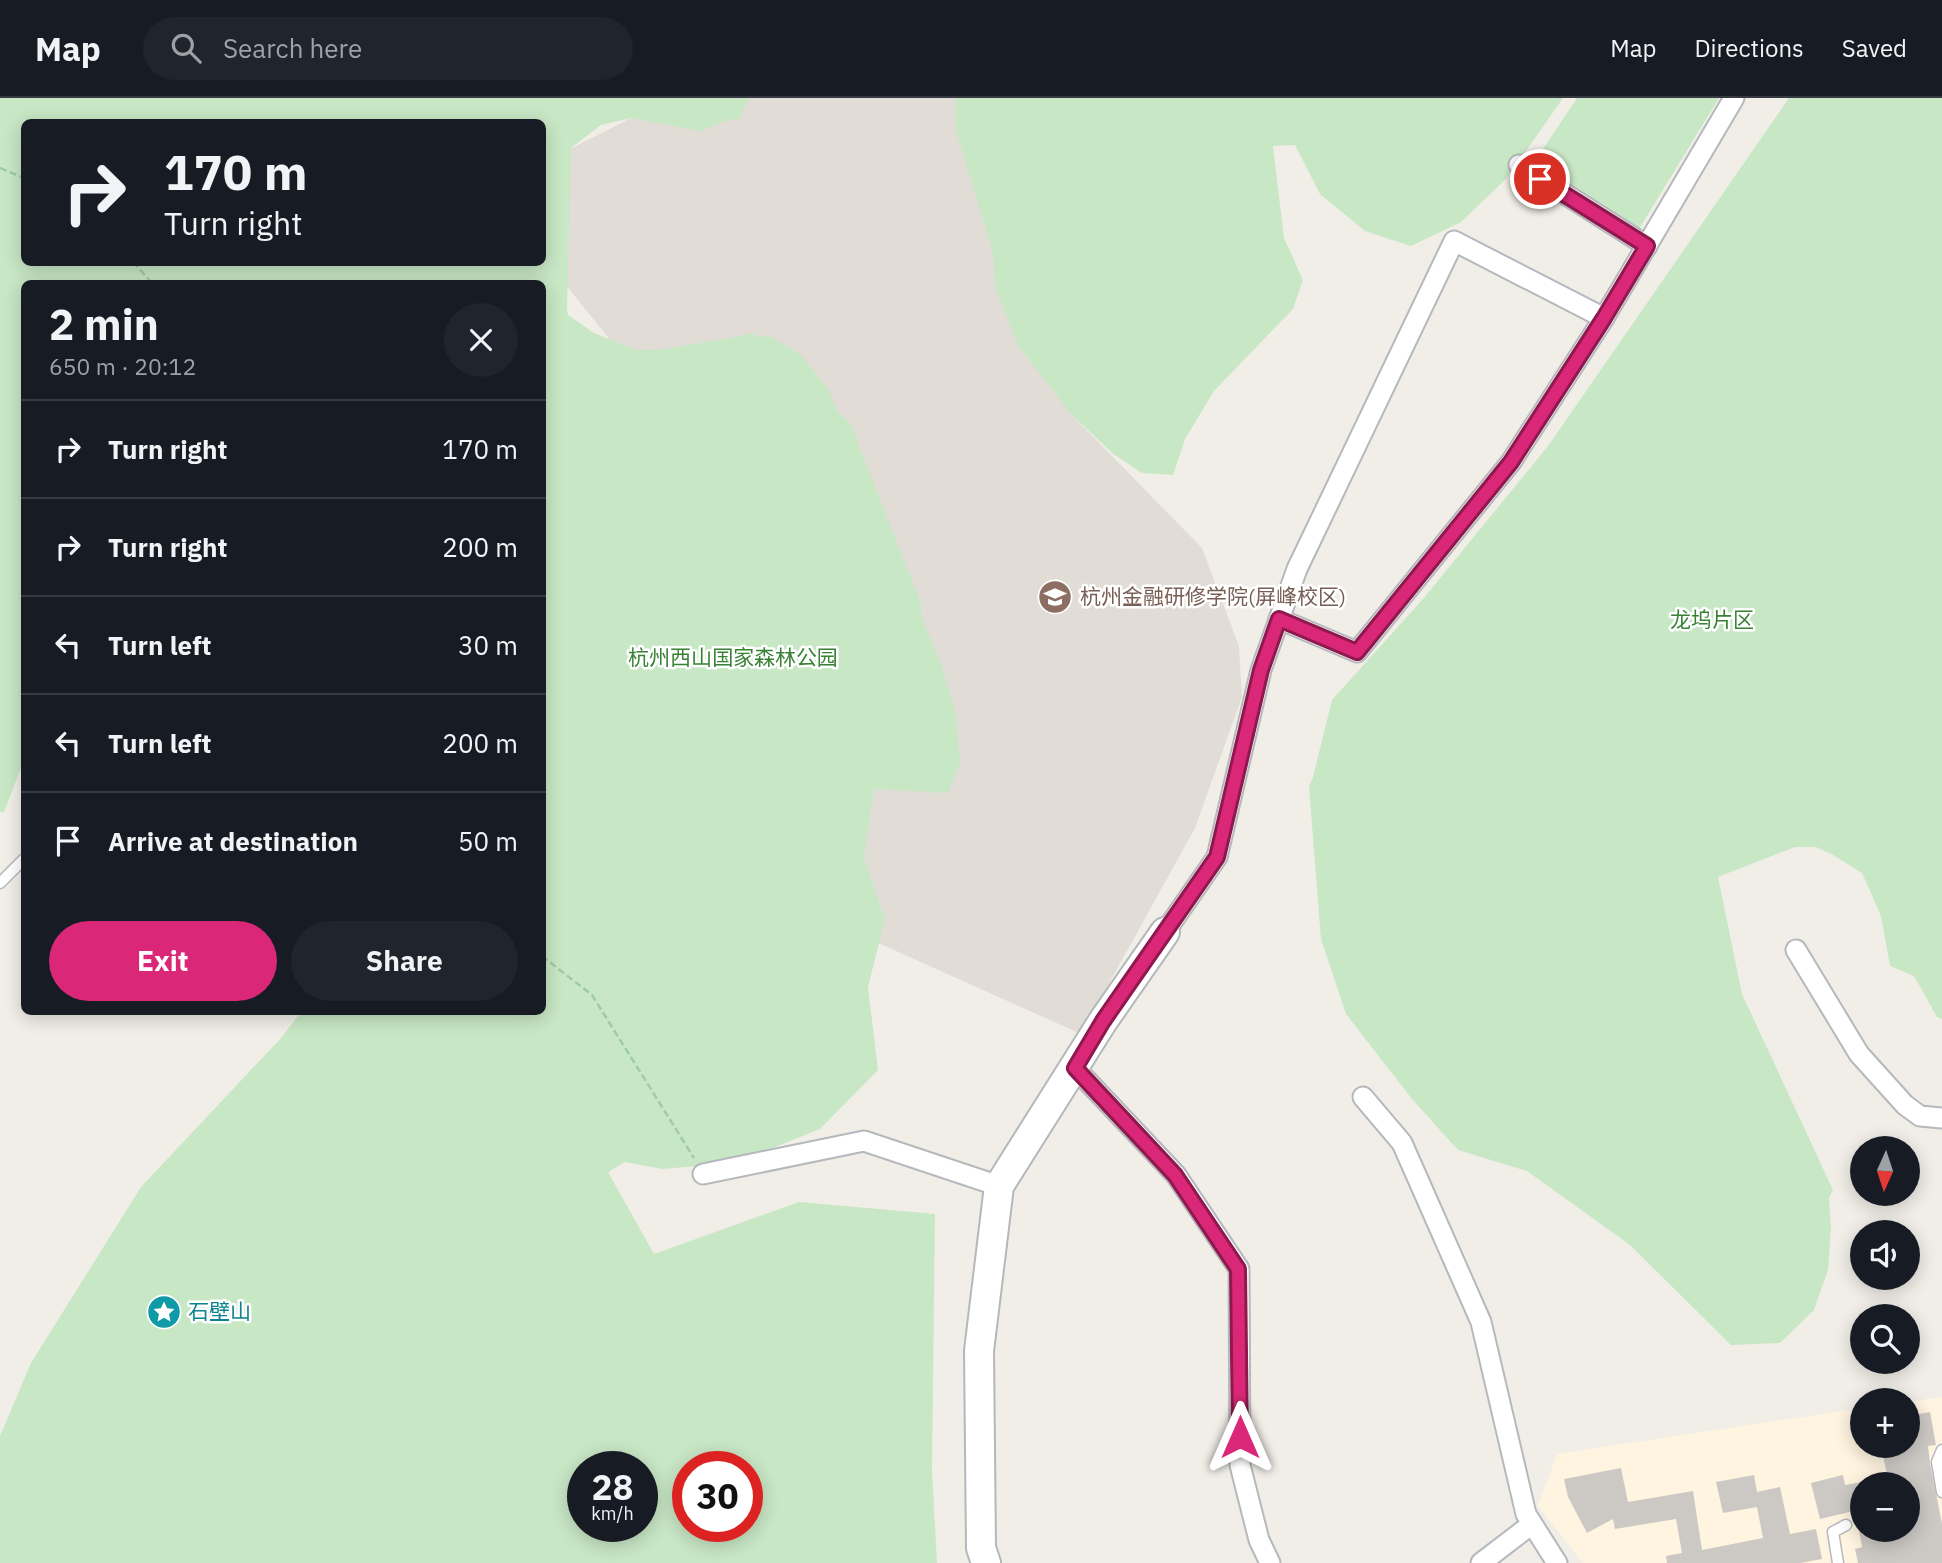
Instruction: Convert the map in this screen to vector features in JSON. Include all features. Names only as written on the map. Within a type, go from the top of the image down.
[{"type":"street","points":[[1279,619],[1357,652],[1511,462],[1604,318],[1734,98]]},
{"type":"street","points":[[1519,165],[1647,246]]},
{"type":"street","points":[[986,1563],[981,1548],[979,1351],[999,1186],[1103,1021],[1217,857],[1261,670],[1297,569],[1454,241],[1604,318]]},
{"type":"street","points":[[1796,950],[1859,1054],[1905,1105],[1920,1116],[1942,1118]]},
{"type":"street","points":[[1075,1068],[1175,1175],[1238,1269],[1240,1465],[1259,1540],[1269,1563]]},
{"type":"street","points":[[1363,1097],[1402,1143],[1481,1322],[1526,1514],[1557,1563]]},
{"type":"street","points":[[704,1174],[864,1141],[999,1186]]},
{"type":"street","points":[[1480,1563],[1532,1524]]},
{"type":"lane","points":[[0,883],[21,862]]},
{"type":"lane","points":[[1942,1450],[1937,1462],[1942,1492]]},
{"type":"lane","points":[[1838,1563],[1833,1532],[1846,1525]]},
{"type":"path","points":[[0,168],[21,177]]},
{"type":"path","points":[[137,266],[149,280]]},
{"type":"path","points":[[546,959],[593,995],[704,1174]]},
{"type":"shaded area","name":"杭州金融研修学院(屏峰校区)","points":[[733,98],[972,98],[1070,413],[1202,548],[1239,646],[1242,697],[1195,828],[1081,1034],[827,920],[619,351],[557,274],[566,151],[631,118]]},
{"type":"shaded area","points":[[1942,1397],[1942,1563],[1583,1563],[1538,1506],[1557,1454],[1850,1410],[1850,1458],[1920,1458],[1920,1400]]},
{"type":"green space","name":"杭州西山国家森林公园","points":[[0,98],[749,98],[739,120],[730,119],[701,131],[631,118],[601,125],[571,148],[568,315],[594,333],[637,350],[659,350],[753,333],[758,337],[770,336],[801,355],[828,389],[837,411],[850,423],[921,603],[921,616],[942,667],[956,714],[960,763],[948,793],[874,789],[864,858],[885,919],[868,987],[878,1070],[820,1129],[735,1163],[662,1169],[625,1162],[608,1172],[654,1254],[799,1202],[935,1214],[932,1471],[937,1563],[0,1563],[0,1436],[31,1363],[141,1187],[281,1038],[299,1015],[546,1015],[546,280],[21,280],[21,768],[4,812],[0,812]]},
{"type":"green space","points":[[955,98],[1563,98],[1507,178],[1461,222],[1411,246],[1365,231],[1320,194],[1295,145],[1273,146],[1284,238],[1303,280],[1293,309],[1214,391],[1185,439],[1173,475],[1142,473],[1112,453],[1070,413],[1017,344],[995,286],[993,253],[956,131]]},
{"type":"green space","points":[[1577,98],[1719,98],[1639,229],[1533,164]]},
{"type":"green space","name":"龙坞片区","points":[[1789,98],[1942,98],[1942,1019],[1937,1017],[1914,976],[1890,966],[1881,916],[1862,873],[1816,847],[1795,847],[1718,877],[1742,994],[1833,1190],[1829,1198],[1831,1228],[1828,1270],[1814,1310],[1780,1343],[1731,1345],[1630,1245],[1527,1171],[1458,1150],[1412,1099],[1346,1014],[1321,939],[1309,787],[1332,700],[1423,599],[1548,446]]},
{"type":"building","points":[[1930,1412],[1936,1445],[1928,1446],[1942,1524],[1942,1563],[1858,1563],[1855,1549],[1862,1547],[1861,1542],[1920,1542],[1920,1472],[1886,1472],[1884,1458],[1920,1458],[1920,1414]]},
{"type":"building","points":[[1621,1468],[1628,1502],[1693,1491],[1702,1550],[1763,1538],[1757,1507],[1723,1513],[1716,1482],[1754,1475],[1757,1492],[1780,1487],[1790,1534],[1816,1529],[1822,1559],[1800,1563],[1667,1563],[1666,1556],[1682,1553],[1676,1519],[1615,1529],[1613,1519],[1587,1533],[1568,1497],[1564,1479]]},
{"type":"building","points":[[1843,1475],[1845,1485],[1850,1484],[1850,1512],[1820,1519],[1811,1483]]},
{"type":"place","name":"杭州金融研修学院(屏峰校区)","points":[[1055,597]]},
{"type":"place","name":"石壁山","points":[[164,1312]]},
{"type":"route","points":[[1240,1437],[1238,1269],[1175,1175],[1075,1068],[1103,1021],[1217,857],[1261,670],[1279,619],[1357,652],[1511,462],[1647,246],[1540,179]]}]
